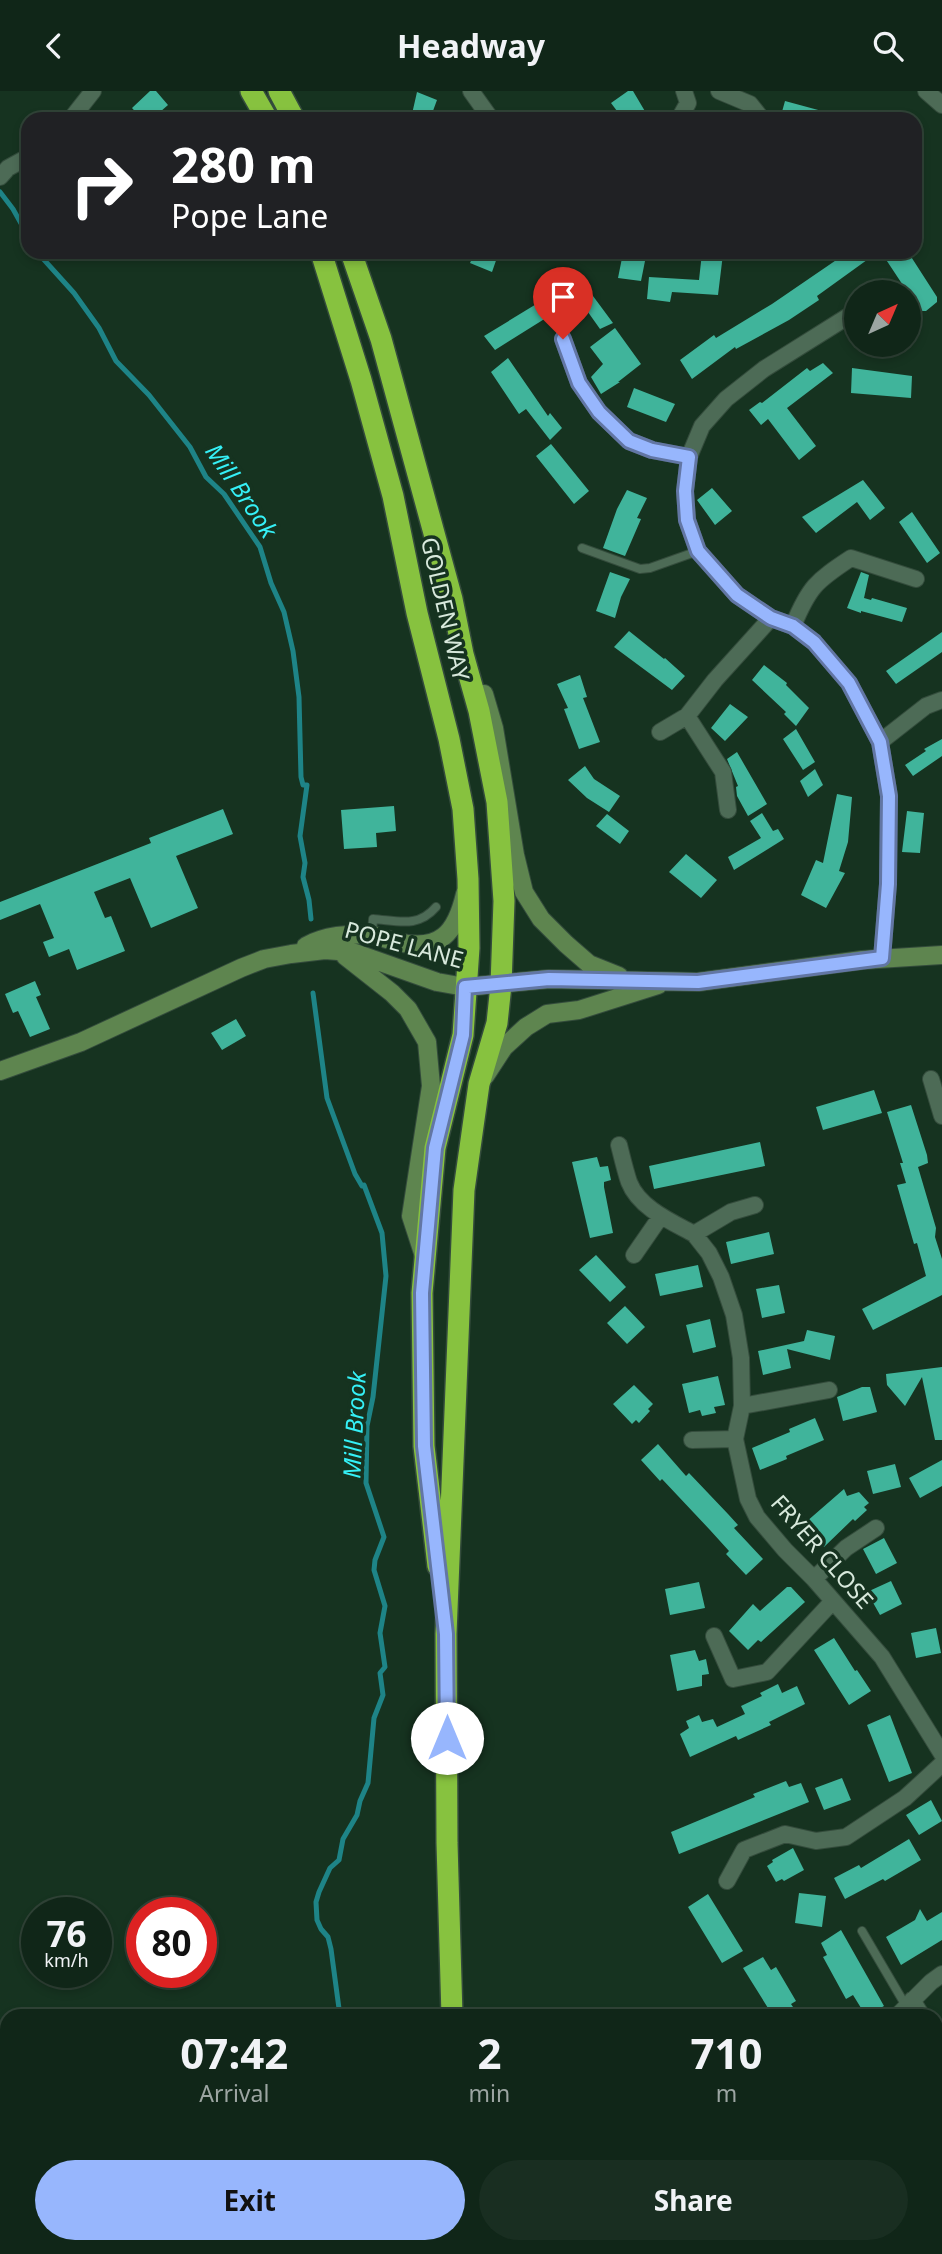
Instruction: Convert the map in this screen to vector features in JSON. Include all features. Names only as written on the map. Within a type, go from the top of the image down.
[{"type":"highway","points":[[251,91],[263,112]]},
{"type":"highway","points":[[279,91],[290,112]]},
{"type":"highway","name":"GOLDEN WAY","points":[[323,259],[393,495],[417,613],[449,739],[463,809],[469,948],[463,1035],[435,1148],[422,1293],[424,1446],[446,1634]]},
{"type":"highway","name":"GOLDEN WAY","points":[[353,259],[381,339],[449,586],[463,654],[479,711],[497,802],[503,901],[501,985],[497,1023],[479,1084],[464,1190],[446,1634]]},
{"type":"highway","points":[[446,1634],[447,1843],[452,2009]]},
{"type":"street","points":[[76,112],[93,91]]},
{"type":"street","points":[[471,91],[486,112]]},
{"type":"street","points":[[683,112],[688,103],[684,91]]},
{"type":"street","points":[[719,91],[750,104],[756,112]]},
{"type":"street","points":[[926,91],[942,105]]},
{"type":"street","points":[[4,172],[21,161]]},
{"type":"street","points":[[844,319],[764,369],[726,399],[702,426],[689,457],[685,491],[687,520],[698,551],[737,595],[771,618],[793,626],[814,642],[849,683],[880,742],[889,796],[888,884],[882,958]]},
{"type":"street","points":[[563,339],[579,383],[599,412],[629,441],[652,450],[689,457]]},
{"type":"street","points":[[793,626],[805,596],[825,575],[851,558],[916,579]]},
{"type":"street","points":[[660,732],[687,716],[715,680],[771,618]]},
{"type":"street","points":[[463,654],[483,691],[494,728],[514,855],[524,892],[541,919],[589,964],[628,979]]},
{"type":"street","points":[[880,742],[926,706],[942,700]]},
{"type":"street","points":[[687,716],[723,772],[729,810]]},
{"type":"street","points":[[291,954],[314,942],[332,937],[372,935],[399,943],[426,946],[441,940],[455,926],[468,879]]},
{"type":"street","name":"POPE LANE","points":[[0,1071],[81,1042],[241,968],[264,959],[291,954],[325,950],[355,953],[437,982],[465,987],[549,979],[698,982],[882,958],[942,955]]},
{"type":"street","points":[[338,951],[392,993],[408,1009],[427,1042],[431,1086],[411,1216],[425,1260]]},
{"type":"street","points":[[479,1084],[504,1047],[526,1027],[547,1014],[579,1010],[668,982]]},
{"type":"street","points":[[931,1079],[942,1116]]},
{"type":"street","points":[[619,1145],[630,1185],[644,1203],[694,1234],[731,1212],[755,1206]]},
{"type":"street","points":[[634,1255],[661,1216]]},
{"type":"street","name":"FRYER CLOSE","points":[[694,1234],[709,1253],[721,1277],[734,1315],[741,1357],[742,1406],[735,1439],[743,1479],[757,1517],[882,1657],[942,1754]]},
{"type":"street","points":[[742,1406],[829,1390]]},
{"type":"street","points":[[692,1440],[735,1439]]},
{"type":"street","points":[[814,1579],[846,1548],[876,1528]]},
{"type":"street","points":[[714,1636],[733,1679],[767,1672],[832,1602]]},
{"type":"street","points":[[727,1881],[744,1850],[785,1835],[816,1841],[846,1837],[905,1798],[942,1765]]},
{"type":"street","points":[[905,2007],[942,1974]]},
{"type":"lane","points":[[582,548],[640,569],[698,551]]},
{"type":"lane","points":[[372,935],[373,919],[412,922],[426,918],[436,907]]},
{"type":"lane","points":[[862,1931],[905,2007]]},
{"type":"building","points":[[150,91],[156,91],[168,105],[160,112],[136,112],[132,108]]},
{"type":"building","points":[[628,91],[633,91],[645,112],[618,112],[611,103]]},
{"type":"building","points":[[417,92],[437,100],[433,112],[412,112]]},
{"type":"building","points":[[785,101],[826,112],[782,112]]},
{"type":"building","points":[[472,259],[497,259],[492,272],[470,263]]},
{"type":"building","points":[[622,259],[645,259],[641,281],[618,278]]},
{"type":"building","points":[[701,259],[722,259],[718,295],[672,292],[670,302],[647,299],[649,277],[699,280]]},
{"type":"building","points":[[838,259],[868,259],[817,296],[819,300],[789,320],[736,349],[735,347],[692,379],[680,360],[714,335],[716,338]]},
{"type":"building","points":[[886,259],[913,259],[937,297],[937,302],[926,311],[921,311],[921,280],[900,280]]},
{"type":"building","points":[[573,269],[613,323],[600,329],[578,298],[495,350],[484,336],[561,289],[556,280]]},
{"type":"building","points":[[615,328],[641,364],[601,394],[591,377],[603,364],[590,347]]},
{"type":"building","points":[[508,358],[548,416],[550,413],[562,428],[550,440],[526,409],[519,414],[491,372]]},
{"type":"building","points":[[823,363],[833,373],[787,408],[816,446],[799,460],[768,419],[761,425],[749,410],[807,368],[810,371]]},
{"type":"building","points":[[852,368],[912,376],[911,398],[851,393]]},
{"type":"building","points":[[634,388],[675,404],[666,422],[627,407]]},
{"type":"building","points":[[551,444],[589,491],[574,504],[536,456]]},
{"type":"building","points":[[863,480],[885,508],[870,520],[857,502],[816,533],[802,517]]},
{"type":"building","points":[[712,488],[732,511],[715,525],[697,500]]},
{"type":"building","points":[[627,490],[647,498],[637,518],[641,519],[625,556],[603,548]]},
{"type":"building","points":[[912,512],[940,553],[927,563],[899,522]]},
{"type":"building","points":[[610,572],[630,579],[615,618],[596,611]]},
{"type":"building","points":[[861,572],[869,575],[864,598],[907,608],[902,622],[847,608]]},
{"type":"building","points":[[629,631],[685,676],[672,690],[614,647]]},
{"type":"building","points":[[942,632],[942,652],[896,684],[886,671]]},
{"type":"building","points":[[764,665],[787,683],[809,708],[796,726],[784,714],[786,712],[752,680]]},
{"type":"building","points":[[580,675],[587,697],[583,698],[600,742],[579,749],[564,709],[568,708],[557,684]]},
{"type":"building","points":[[730,704],[748,717],[725,741],[711,728]]},
{"type":"building","points":[[796,729],[815,762],[803,770],[783,739]]},
{"type":"building","points":[[942,739],[942,756],[913,776],[905,765],[926,751],[924,749]]},
{"type":"building","points":[[737,752],[767,804],[748,816],[737,796],[738,786],[727,759]]},
{"type":"building","points":[[585,766],[594,779],[620,796],[609,812],[587,798],[568,780]]},
{"type":"building","points":[[815,769],[823,785],[808,797],[800,781]]},
{"type":"building","points":[[837,794],[852,797],[848,842],[839,871],[845,873],[826,908],[801,895],[816,860],[823,863]]},
{"type":"building","points":[[394,806],[396,831],[376,833],[377,847],[344,849],[341,810]]},
{"type":"building","points":[[223,809],[233,834],[176,856],[198,908],[151,928],[130,878],[94,892],[105,918],[111,916],[125,951],[77,970],[69,949],[49,957],[43,942],[54,938],[40,904],[0,920],[0,902],[151,843],[149,838]]},
{"type":"building","points":[[907,811],[924,813],[920,853],[902,852]]},
{"type":"building","points":[[762,813],[773,831],[778,829],[784,839],[734,870],[728,857],[761,838],[750,821]]},
{"type":"building","points":[[607,814],[629,831],[620,844],[596,826]]},
{"type":"building","points":[[686,854],[717,880],[701,898],[669,872]]},
{"type":"building","points":[[35,981],[41,995],[36,997],[50,1029],[30,1037],[18,1011],[13,1013],[5,994]]},
{"type":"building","points":[[236,1019],[246,1036],[222,1050],[211,1033]]},
{"type":"building","points":[[874,1090],[882,1113],[823,1130],[816,1107]]},
{"type":"building","points":[[911,1105],[927,1155],[928,1163],[918,1167],[942,1259],[942,1295],[873,1330],[862,1309],[926,1276],[897,1185],[906,1183],[900,1163],[903,1163],[887,1112]]},
{"type":"building","points":[[760,1142],[765,1166],[654,1189],[649,1166]]},
{"type":"building","points":[[597,1157],[600,1167],[608,1166],[611,1180],[604,1182],[604,1187],[613,1233],[590,1238],[572,1162]]},
{"type":"building","points":[[769,1232],[774,1254],[731,1264],[726,1242]]},
{"type":"building","points":[[596,1255],[626,1287],[610,1302],[579,1270]]},
{"type":"building","points":[[698,1265],[703,1287],[660,1296],[655,1274]]},
{"type":"building","points":[[779,1285],[785,1313],[762,1318],[756,1289]]},
{"type":"building","points":[[625,1306],[645,1327],[627,1344],[607,1323]]},
{"type":"building","points":[[710,1319],[716,1347],[693,1353],[686,1325]]},
{"type":"building","points":[[807,1330],[835,1336],[830,1360],[787,1349],[791,1368],[763,1375],[758,1351],[804,1341]]},
{"type":"building","points":[[942,1367],[942,1440],[935,1440],[922,1377],[905,1406],[887,1385],[886,1374]]},
{"type":"building","points":[[718,1376],[725,1405],[714,1407],[716,1413],[702,1416],[700,1410],[689,1413],[682,1384]]},
{"type":"building","points":[[634,1385],[653,1404],[639,1423],[636,1420],[632,1424],[613,1404]]},
{"type":"building","points":[[862,1387],[870,1387],[877,1412],[843,1421],[837,1397]]},
{"type":"building","points":[[815,1418],[824,1440],[760,1470],[752,1448]]},
{"type":"building","points":[[658,1444],[686,1476],[689,1473],[728,1514],[738,1525],[734,1528],[763,1559],[746,1575],[726,1554],[729,1551],[710,1530],[641,1460]]},
{"type":"building","points":[[942,1460],[942,1486],[920,1498],[909,1478]]},
{"type":"building","points":[[895,1464],[901,1487],[873,1494],[867,1471]]},
{"type":"building","points":[[844,1489],[847,1496],[859,1492],[869,1503],[864,1507],[867,1510],[855,1521],[853,1519],[824,1547],[821,1544],[817,1548],[798,1529]]},
{"type":"building","points":[[884,1538],[897,1563],[876,1574],[863,1549]]},
{"type":"building","points":[[891,1581],[902,1604],[880,1615],[867,1592]]},
{"type":"building","points":[[699,1582],[705,1608],[670,1615],[665,1589]]},
{"type":"building","points":[[787,1587],[791,1587],[805,1602],[761,1642],[758,1640],[748,1650],[729,1631],[753,1604],[760,1611]]},
{"type":"building","points":[[936,1628],[941,1653],[916,1658],[911,1633]]},
{"type":"building","points":[[834,1638],[871,1691],[849,1705],[814,1650]]},
{"type":"building","points":[[695,1650],[699,1661],[706,1659],[709,1674],[702,1675],[702,1686],[677,1691],[670,1655]]},
{"type":"building","points":[[778,1684],[782,1693],[797,1686],[805,1704],[769,1722],[771,1725],[738,1740],[736,1736],[690,1757],[680,1734],[689,1728],[686,1721],[699,1715],[702,1722],[713,1719],[717,1727],[745,1714],[741,1706],[762,1696],[760,1693]]},
{"type":"building","points":[[890,1715],[912,1773],[889,1782],[867,1725]]},
{"type":"building","points":[[842,1778],[851,1800],[824,1810],[815,1788]]},
{"type":"building","points":[[786,1781],[789,1787],[801,1783],[809,1802],[679,1854],[671,1832]]},
{"type":"building","points":[[931,1800],[942,1821],[919,1835],[906,1815]]},
{"type":"building","points":[[909,1839],[921,1860],[885,1881],[883,1879],[845,1899],[834,1878],[859,1865],[861,1868]]},
{"type":"building","points":[[793,1848],[804,1870],[784,1881],[782,1879],[776,1882],[767,1866]]},
{"type":"building","points":[[799,1893],[826,1896],[822,1927],[795,1923]]},
{"type":"building","points":[[708,1894],[743,1951],[722,1963],[688,1907]]},
{"type":"building","points":[[920,1909],[927,1921],[942,1912],[942,1940],[901,1965],[886,1937],[915,1920]]},
{"type":"building","points":[[841,1930],[884,2006],[879,2009],[862,2009],[853,1995],[846,1999],[823,1957],[827,1955],[821,1943]]},
{"type":"building","points":[[763,1957],[771,1970],[776,1967],[796,2001],[791,2004],[794,2009],[769,2009],[743,1968]]},
{"type":"waterway","name":"Mill Brook","points":[[0,192],[21,223]]},
{"type":"waterway","name":"Mill Brook","points":[[43,259],[74,293],[99,328],[116,361],[149,395],[190,447],[206,477],[224,494],[260,547],[271,583],[284,612],[293,651],[299,697],[301,777],[303,785],[307,785],[300,836],[305,863],[303,877],[311,919]]},
{"type":"waterway","name":"Mill Brook","points":[[313,993],[327,1098],[355,1174],[362,1186],[364,1185],[382,1233],[386,1276],[373,1397],[367,1426],[366,1483],[384,1537],[374,1570],[385,1606],[380,1633],[385,1667],[380,1673],[383,1695],[374,1718],[368,1783],[357,1815],[343,1839],[339,1860],[330,1868],[316,1902],[317,1920],[328,1937],[331,1949],[339,2009]]},
{"type":"route","points":[[447,1738],[446,1634],[424,1446],[422,1293],[435,1148],[463,1035],[465,987],[549,979],[698,982],[882,958],[888,884],[889,796],[880,742],[849,683],[814,642],[793,626],[771,618],[737,595],[698,551],[687,520],[685,491],[689,457],[652,450],[629,441],[599,412],[579,383],[563,339]]}]
